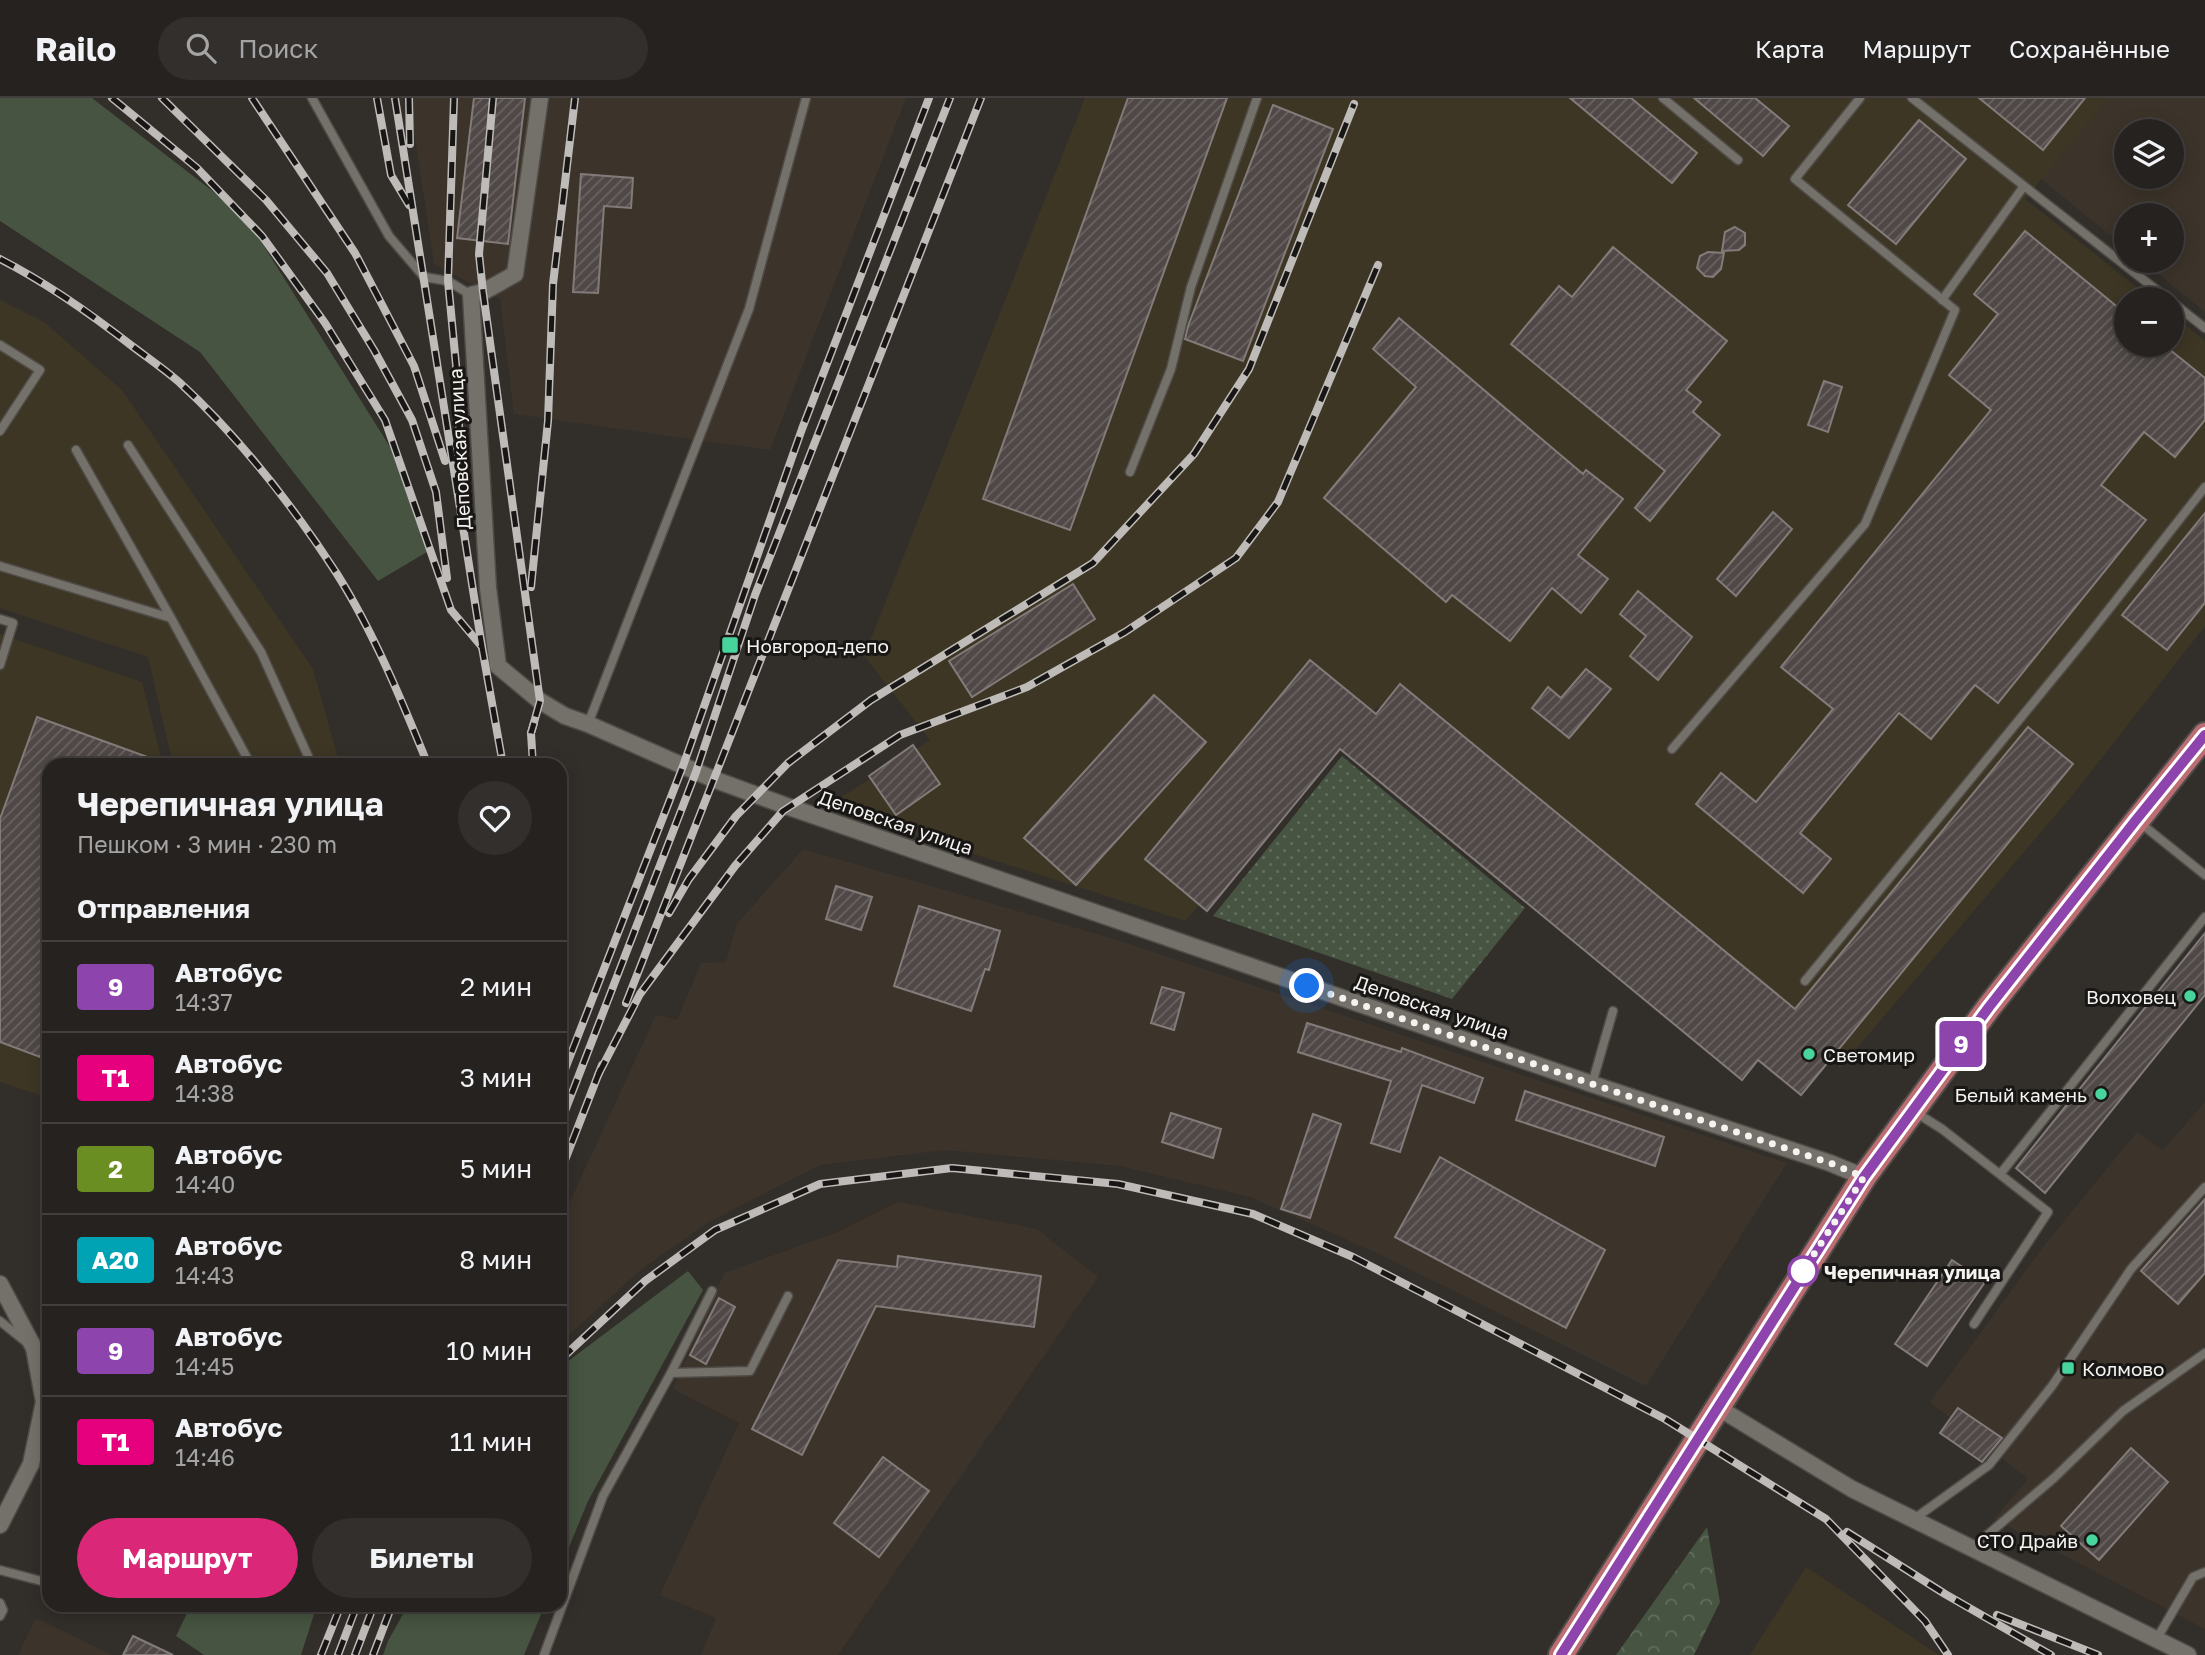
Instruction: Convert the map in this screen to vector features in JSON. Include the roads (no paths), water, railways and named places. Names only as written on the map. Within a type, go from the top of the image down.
[{"type":"main road","points":[[1561,1655],[1864,1177],[1989,1007],[2205,735]]},
{"type":"street","points":[[471,295],[483,292],[515,274],[540,98]]},
{"type":"street","name":"Деповская улица","points":[[471,295],[488,588],[498,666],[540,701],[565,716],[713,779],[789,807],[1592,1084],[1830,1163],[1864,1177]]},
{"type":"street","points":[[0,1284],[41,1347],[42,1365]]},
{"type":"street","points":[[1717,1407],[1852,1489],[2188,1655]]},
{"type":"street","points":[[0,1525],[31,1464],[42,1412]]},
{"type":"lane","points":[[312,98],[389,236],[424,277],[448,281],[471,295]]},
{"type":"lane","points":[[588,724],[749,309],[806,98]]},
{"type":"lane","points":[[1130,472],[1171,369],[1191,286],[1257,98]]},
{"type":"lane","points":[[1663,98],[1738,160]]},
{"type":"lane","points":[[1672,749],[1865,524],[1955,310],[1795,179],[1860,98]]},
{"type":"lane","points":[[1912,98],[2152,287]]},
{"type":"lane","points":[[1942,300],[2024,186]]},
{"type":"lane","points":[[2184,312],[2205,328]]},
{"type":"lane","points":[[0,345],[40,370],[0,431]]},
{"type":"lane","points":[[128,445],[261,652],[309,758]]},
{"type":"lane","points":[[76,450],[247,758]]},
{"type":"lane","points":[[1805,981],[2087,637],[2205,488]]},
{"type":"lane","points":[[0,566],[171,618]]},
{"type":"lane","points":[[0,619],[13,624],[0,665]]},
{"type":"lane","points":[[2136,820],[2205,875]]},
{"type":"lane","points":[[2001,1173],[2205,917]]},
{"type":"lane","points":[[1592,1084],[1613,1011]]},
{"type":"lane","points":[[1912,1110],[2001,1173],[2048,1212],[1973,1324]]},
{"type":"lane","points":[[1913,1520],[1989,1465],[2052,1386],[2132,1269],[2205,1187]]},
{"type":"lane","points":[[567,1593],[603,1496],[671,1373],[712,1291]]},
{"type":"lane","points":[[671,1373],[750,1371],[788,1296]]},
{"type":"lane","points":[[0,1321],[41,1347]]},
{"type":"lane","points":[[1971,1549],[2054,1478],[2123,1411],[2205,1353]]},
{"type":"lane","points":[[0,1570],[42,1581]]},
{"type":"lane","points":[[2156,1640],[2193,1577],[2205,1572]]},
{"type":"lane","points":[[0,1603],[4,1610],[0,1616]]},
{"type":"lane","points":[[544,1655],[560,1612]]},
{"type":"railway","points":[[112,98],[197,168],[262,236],[325,323],[385,420],[451,610],[482,647],[502,758]]},
{"type":"railway","points":[[162,98],[266,200],[327,273],[374,350],[412,420],[436,492],[447,578]]},
{"type":"railway","points":[[252,98],[355,253],[414,366],[445,461]]},
{"type":"railway","points":[[377,98],[391,175],[409,205]]},
{"type":"railway","points":[[395,98],[482,647]]},
{"type":"railway","points":[[409,98],[410,144]]},
{"type":"railway","points":[[454,98],[448,281],[459,396],[459,455]]},
{"type":"railway","points":[[493,98],[479,254],[540,701],[531,733]]},
{"type":"railway","points":[[531,587],[548,421],[553,284],[575,98]]},
{"type":"railway","points":[[567,1064],[683,766],[802,429],[929,98]]},
{"type":"railway","points":[[567,1106],[696,772],[755,595],[950,98]]},
{"type":"railway","points":[[626,1003],[981,98]]},
{"type":"railway","points":[[669,913],[689,879],[736,816],[788,763],[871,700],[1093,563],[1194,454],[1249,369],[1354,104]]},
{"type":"railway","points":[[0,259],[35,278],[101,322],[168,373],[201,403],[264,473],[302,523],[350,596],[386,667],[425,758]]},
{"type":"railway","points":[[598,1075],[640,994],[735,866],[783,811],[900,735],[1027,687],[1125,632],[1236,558],[1278,502],[1378,265]]},
{"type":"railway","points":[[533,758],[531,733],[534,723]]},
{"type":"railway","points":[[567,1155],[602,1065]]},
{"type":"railway","points":[[567,1353],[645,1281],[715,1230],[820,1184],[952,1168],[1118,1184],[1253,1214],[1353,1257],[1665,1419],[1826,1519],[1925,1621],[1948,1655]]},
{"type":"railway","points":[[1847,1532],[1945,1594],[2051,1655]]},
{"type":"railway","points":[[321,1655],[338,1612]]},
{"type":"railway","points":[[338,1655],[354,1612]]},
{"type":"railway","points":[[355,1655],[371,1612]]},
{"type":"railway","points":[[373,1655],[389,1612]]},
{"type":"railway","points":[[1997,1615],[2098,1655]]},
{"type":"place","name":"Новгород-депо","points":[[730,645]]},
{"type":"place","name":"Волховец","points":[[2190,996]]},
{"type":"place","name":"Светомир","points":[[1809,1054]]},
{"type":"place","name":"Белый камень","points":[[2101,1094]]},
{"type":"place","name":"Черепичная улица","points":[[1803,1271]]},
{"type":"place","name":"Колмово","points":[[2068,1368]]},
{"type":"place","name":"СТО Драйв","points":[[2092,1540]]}]
